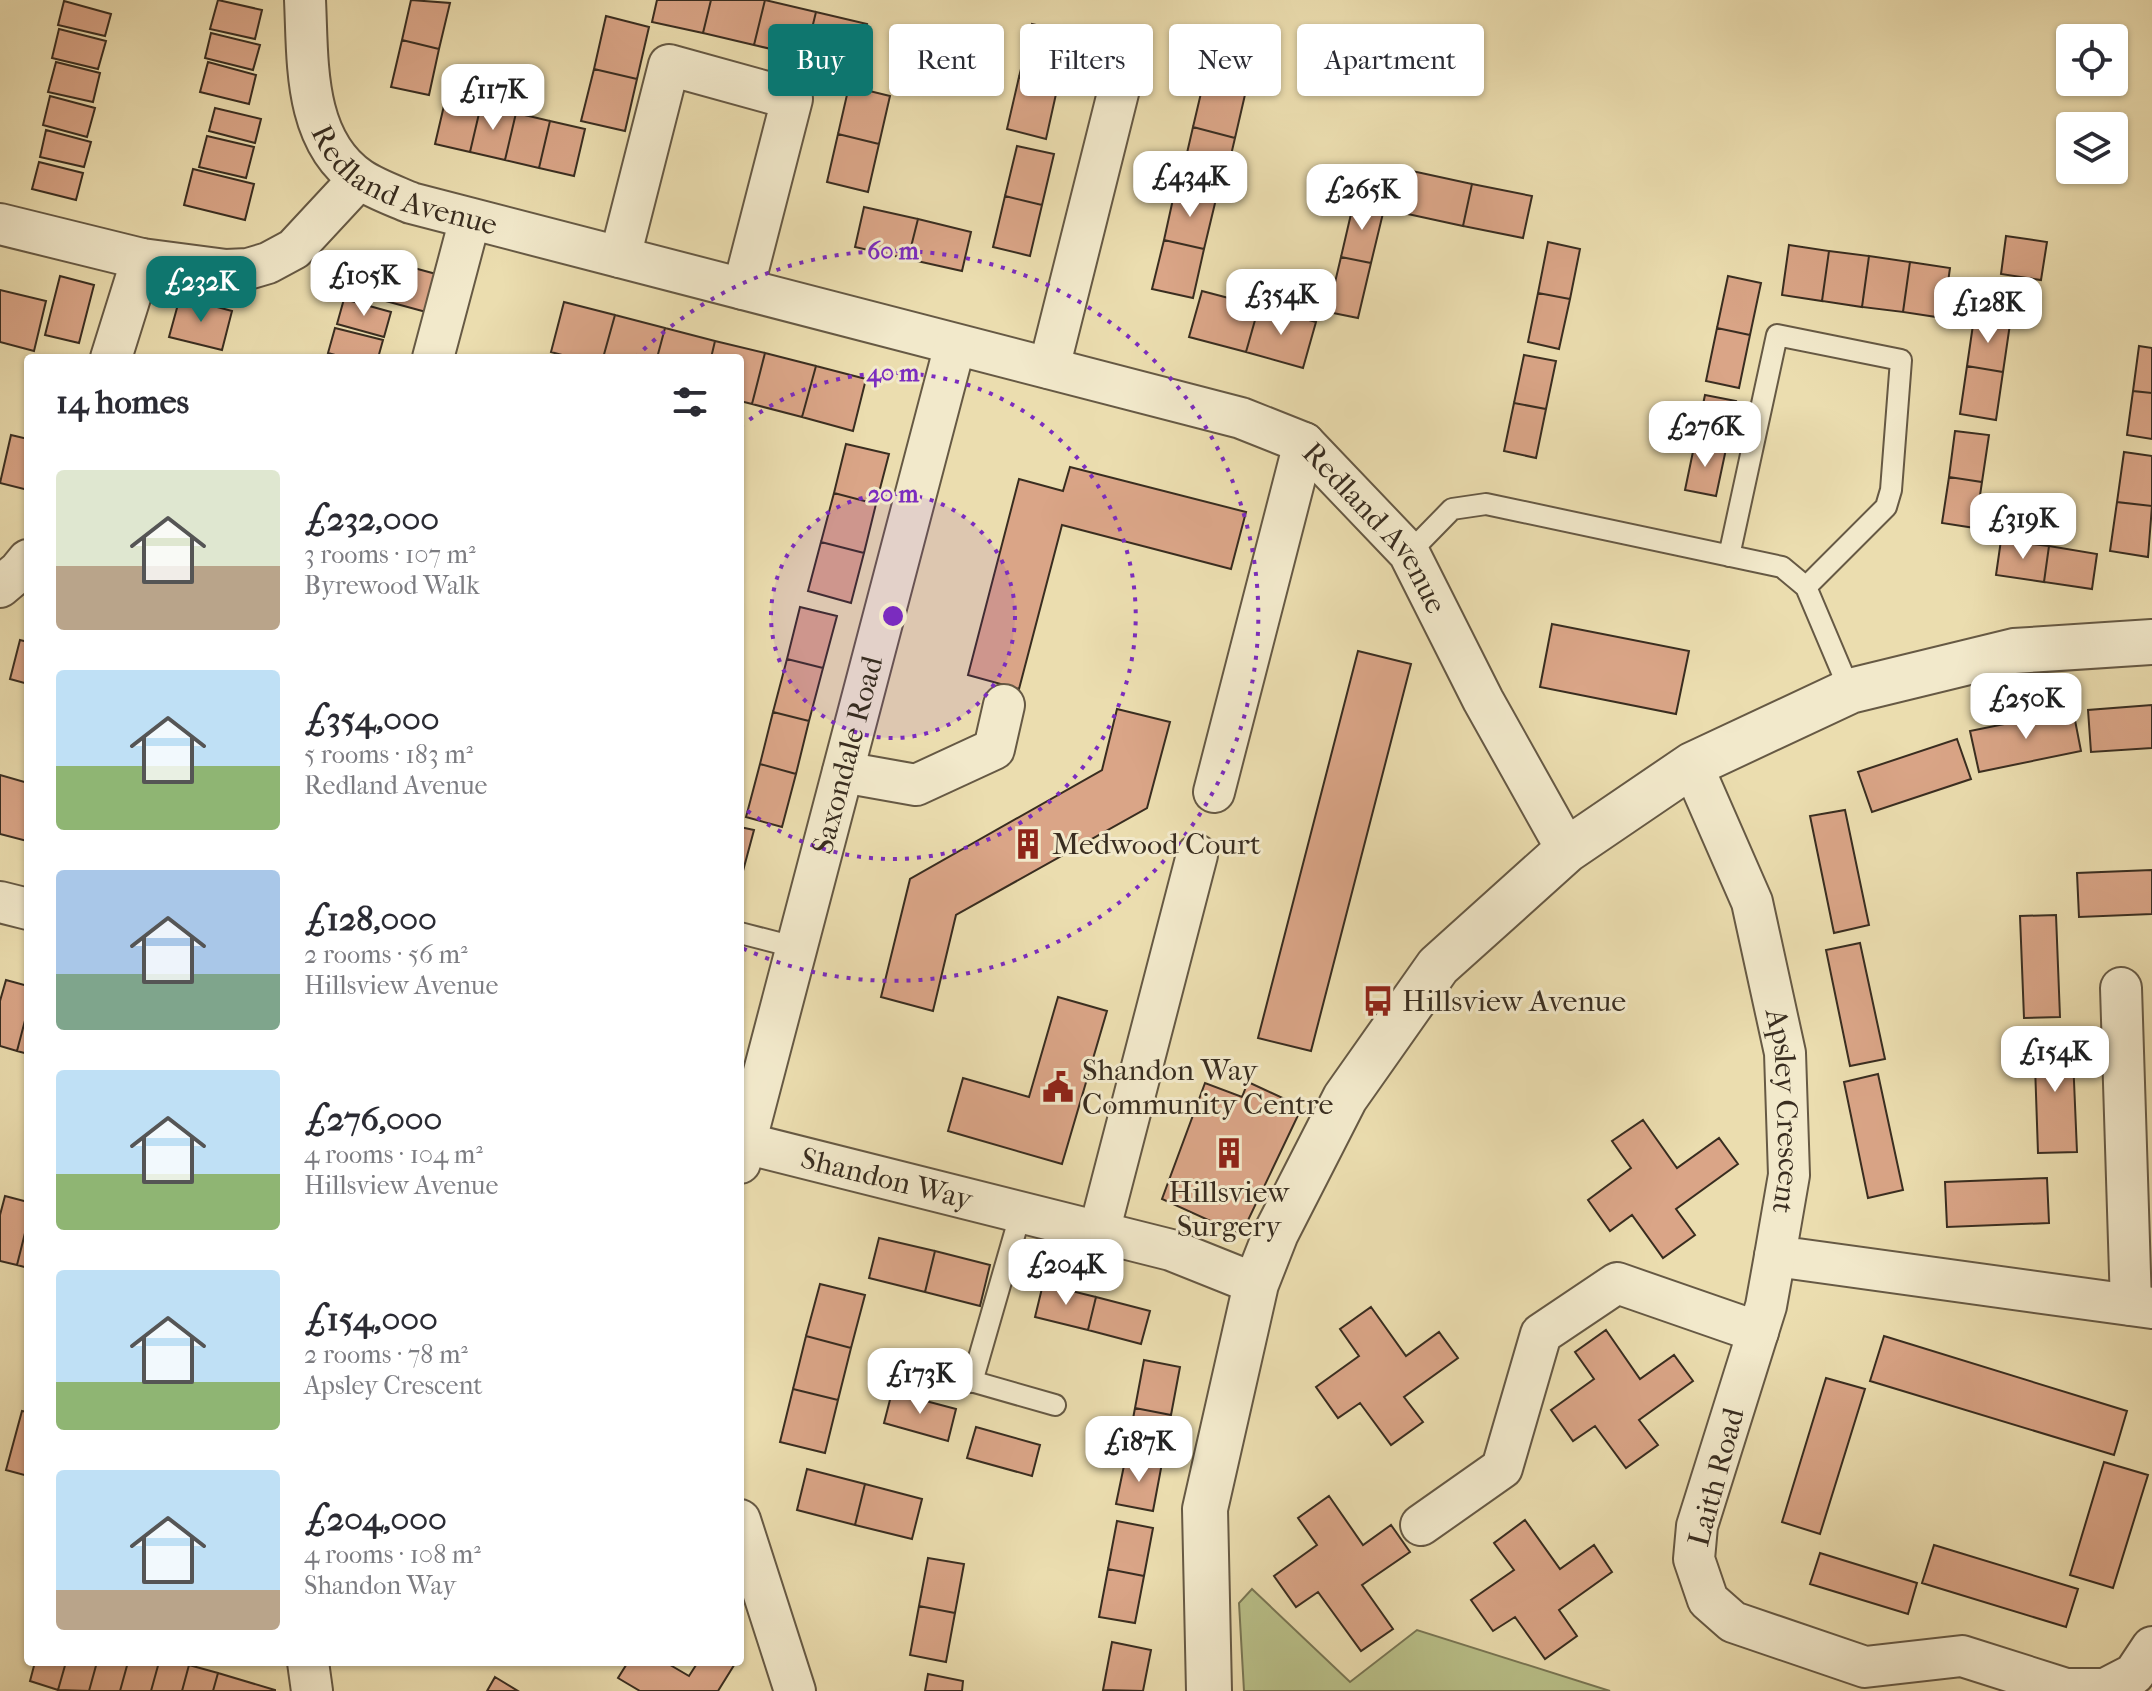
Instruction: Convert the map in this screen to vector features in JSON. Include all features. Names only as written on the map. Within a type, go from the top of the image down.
[{"type":"street","name":"Redland Avenue","points":[[305,0],[310,89],[317,119],[329,147],[359,179],[411,203],[1241,418],[1304,443],[1409,553],[1483,700],[1567,850]]},
{"type":"street","points":[[620,257],[669,65],[792,99],[743,289]]},
{"type":"street","points":[[1049,368],[1117,96]]},
{"type":"street","points":[[0,224],[142,259],[226,270],[248,269],[268,263],[294,249],[359,179]]},
{"type":"street","points":[[434,354],[470,219]]},
{"type":"street","points":[[112,354],[142,259]]},
{"type":"street","name":"Saxondale Road","points":[[744,1149],[955,345]]},
{"type":"street","points":[[1214,792],[1304,443]]},
{"type":"street","points":[[0,587],[24,565]]},
{"type":"street","points":[[1209,1691],[1205,1509],[1256,1284],[1276,1233],[1345,1098],[1438,966],[1567,850],[1692,765],[1850,691],[2014,651],[2152,642]]},
{"type":"street","points":[[843,772],[916,785],[994,749],[1004,705]]},
{"type":"street","name":"Apsley Crescent","points":[[1692,765],[1752,902],[1785,1053],[1789,1175],[1775,1256],[2142,1307],[2121,988]]},
{"type":"street","points":[[1099,1232],[1197,855]]},
{"type":"street","points":[[0,902],[24,908]]},
{"type":"street","name":"Shandon Way","points":[[744,1153],[1021,1212],[1171,1250],[1256,1284]]},
{"type":"street","name":"Laith Road","points":[[1775,1256],[1766,1306],[1697,1526],[1694,1559],[1708,1600],[1733,1622],[1865,1667],[1962,1656],[2066,1689],[2105,1689],[2134,1674],[2152,1647]]},
{"type":"street","points":[[1421,1525],[1502,1468],[1541,1334],[1617,1283],[1758,1332]]},
{"type":"street","points":[[744,1532],[795,1691]]},
{"type":"street","points":[[309,1666],[312,1691]]},
{"type":"lane","points":[[1729,556],[1777,335],[1901,360],[1891,490],[1886,507],[1806,587]]},
{"type":"lane","points":[[1409,553],[1452,509],[1486,504],[1782,567],[1806,587],[1850,691]]},
{"type":"lane","points":[[744,934],[798,948]]},
{"type":"lane","points":[[972,1382],[1021,1212]]},
{"type":"lane","points":[[901,1361],[1055,1405]]},
{"type":"green space","points":[[1252,1589],[1350,1682],[1417,1630],[1610,1691],[1244,1691],[1239,1603]]},
{"type":"building","points":[[218,0],[262,10],[255,39],[210,29]]},
{"type":"building","points":[[411,0],[450,3],[439,49],[402,40]]},
{"type":"building","points":[[657,0],[711,0],[703,33],[652,22]]},
{"type":"building","points":[[711,0],[765,0],[754,45],[703,33]]},
{"type":"building","points":[[765,0],[816,12],[813,24],[768,24],[768,48],[754,45]]},
{"type":"building","points":[[64,1],[111,14],[105,36],[58,25]]},
{"type":"building","points":[[816,12],[867,24],[813,24]]},
{"type":"building","points":[[606,16],[649,27],[637,79],[594,69]]},
{"type":"building","points":[[59,29],[106,41],[98,69],[52,58]]},
{"type":"building","points":[[211,33],[260,45],[253,70],[205,58]]},
{"type":"building","points":[[402,40],[439,49],[429,95],[391,87]]},
{"type":"building","points":[[56,62],[100,73],[93,102],[48,92]]},
{"type":"building","points":[[208,62],[256,75],[249,104],[200,92]]},
{"type":"building","points":[[594,69],[637,79],[625,131],[581,121]]},
{"type":"building","points":[[1019,77],[1020,96],[1056,96],[1046,139],[1007,129]]},
{"type":"building","points":[[873,92],[890,96],[879,144],[838,134],[847,96],[873,96]]},
{"type":"building","points":[[50,96],[95,108],[87,137],[43,125]]},
{"type":"building","points":[[1200,96],[1245,96],[1235,138],[1193,127]]},
{"type":"building","points":[[446,97],[481,105],[470,152],[435,144]]},
{"type":"building","points":[[481,105],[516,113],[505,160],[470,152]]},
{"type":"building","points":[[215,108],[261,119],[255,143],[209,131]]},
{"type":"building","points":[[516,113],[550,121],[539,168],[505,160]]},
{"type":"building","points":[[550,121],[585,129],[574,176],[539,168]]},
{"type":"building","points":[[1193,127],[1235,138],[1223,189],[1181,179]]},
{"type":"building","points":[[46,130],[91,142],[84,167],[40,157]]},
{"type":"building","points":[[838,134],[879,144],[868,192],[827,182]]},
{"type":"building","points":[[207,136],[254,147],[246,178],[199,167]]},
{"type":"building","points":[[1017,146],[1054,154],[1042,205],[1005,196]]},
{"type":"building","points":[[39,162],[83,173],[76,200],[32,189]]},
{"type":"building","points":[[193,169],[254,184],[245,220],[184,205]]},
{"type":"building","points":[[1412,171],[1472,184],[1463,226],[1403,213]]},
{"type":"building","points":[[1472,184],[1532,196],[1523,238],[1463,226]]},
{"type":"building","points":[[1175,190],[1216,199],[1204,249],[1164,240]]},
{"type":"building","points":[[1005,196],[1042,205],[1030,256],[993,247]]},
{"type":"building","points":[[1354,201],[1384,209],[1371,263],[1341,257]]},
{"type":"building","points":[[864,207],[918,219],[908,259],[855,247]]},
{"type":"building","points":[[918,219],[971,232],[962,271],[908,259]]},
{"type":"building","points":[[2006,236],[2047,242],[2041,280],[2001,274]]},
{"type":"building","points":[[1164,240],[1204,249],[1193,298],[1152,289]]},
{"type":"building","points":[[1548,242],[1580,249],[1570,299],[1538,293]]},
{"type":"building","points":[[1789,245],[1829,251],[1822,301],[1782,295]]},
{"type":"building","points":[[1829,251],[1869,256],[1862,307],[1822,301]]},
{"type":"building","points":[[1869,256],[1910,262],[1903,312],[1862,307]]},
{"type":"building","points":[[1341,257],[1371,263],[1358,318],[1328,312]]},
{"type":"building","points":[[381,259],[436,274],[426,312],[371,297]]},
{"type":"building","points":[[1910,262],[1950,268],[1943,318],[1903,312]]},
{"type":"building","points":[[60,276],[94,285],[79,343],[45,335]]},
{"type":"building","points":[[1728,276],[1761,283],[1750,335],[1717,328]]},
{"type":"building","points":[[0,290],[46,301],[34,351],[0,342]]},
{"type":"building","points":[[1202,291],[1259,306],[1246,352],[1189,337]]},
{"type":"building","points":[[1538,293],[1570,299],[1559,349],[1528,342]]},
{"type":"building","points":[[180,297],[232,311],[222,350],[169,337]]},
{"type":"building","points":[[344,299],[391,312],[384,337],[337,324]]},
{"type":"building","points":[[564,302],[615,315],[604,354],[551,352]]},
{"type":"building","points":[[1259,306],[1316,322],[1303,368],[1246,352]]},
{"type":"building","points":[[615,315],[665,328],[658,354],[604,354]]},
{"type":"building","points":[[1974,318],[2010,324],[2003,372],[1967,366]]},
{"type":"building","points":[[335,328],[383,340],[379,354],[328,353]]},
{"type":"building","points":[[665,328],[715,341],[712,354],[658,354]]},
{"type":"building","points":[[1717,328],[1750,335],[1739,388],[1706,381]]},
{"type":"building","points":[[715,341],[765,353],[752,404],[744,402],[744,354],[712,354]]},
{"type":"building","points":[[2139,346],[2152,348],[2152,393],[2133,391]]},
{"type":"building","points":[[765,353],[816,366],[802,417],[752,404]]},
{"type":"building","points":[[1524,355],[1556,361],[1546,409],[1514,403]]},
{"type":"building","points":[[816,366],[866,379],[853,431],[802,417]]},
{"type":"building","points":[[1967,366],[2003,372],[1996,420],[1960,414]]},
{"type":"building","points":[[2133,391],[2152,393],[2152,439],[2127,435]]},
{"type":"building","points":[[1705,395],[1736,401],[1726,449],[1695,442]]},
{"type":"building","points":[[1514,403],[1546,409],[1536,458],[1504,451]]},
{"type":"building","points":[[1955,431],[1989,435],[1982,482],[1949,477]]},
{"type":"building","points":[[11,435],[24,438],[24,489],[0,483]]},
{"type":"building","points":[[1695,442],[1726,449],[1716,496],[1685,490]]},
{"type":"building","points":[[846,444],[889,454],[876,504],[834,493]]},
{"type":"building","points":[[2124,452],[2152,456],[2152,506],[2117,502]]},
{"type":"building","points":[[1070,467],[1246,512],[1231,569],[1062,525],[1019,689],[968,675],[1019,479],[1063,491]]},
{"type":"building","points":[[1949,477],[1982,482],[1975,528],[1942,523]]},
{"type":"building","points":[[834,493],[876,504],[864,553],[821,542]]},
{"type":"building","points":[[2117,502],[2152,506],[2148,557],[2110,551]]},
{"type":"building","points":[[2001,540],[2049,546],[2044,582],[1996,575]]},
{"type":"building","points":[[821,542],[864,553],[851,603],[808,591]]},
{"type":"building","points":[[2049,546],[2097,554],[2092,589],[2044,582]]},
{"type":"building","points":[[800,607],[837,616],[823,668],[787,659]]},
{"type":"building","points":[[1552,624],[1689,651],[1676,714],[1540,687]]},
{"type":"building","points":[[20,640],[24,641],[24,683],[10,679]]},
{"type":"building","points":[[1358,651],[1411,664],[1311,1051],[1258,1038]]},
{"type":"building","points":[[787,659],[823,668],[809,721],[773,712]]},
{"type":"building","points":[[2152,705],[2152,748],[2091,752],[2088,710]]},
{"type":"building","name":"Medwood Court","points":[[1117,709],[1170,722],[1147,808],[956,915],[933,1011],[881,997],[910,879],[1102,770]]},
{"type":"building","points":[[2073,710],[2081,751],[1979,772],[1970,731]]},
{"type":"building","points":[[773,712],[809,721],[796,774],[760,764]]},
{"type":"building","points":[[1957,739],[1971,779],[1872,812],[1858,772]]},
{"type":"building","points":[[760,764],[796,774],[782,827],[746,817]]},
{"type":"building","points":[[0,775],[24,782],[24,840],[0,834]]},
{"type":"building","points":[[1845,810],[1869,925],[1834,933],[1810,816]]},
{"type":"building","points":[[744,828],[754,830],[744,867]]},
{"type":"building","points":[[2152,870],[2152,914],[2079,917],[2077,873]]},
{"type":"building","points":[[2056,915],[2060,1017],[2024,1018],[2020,916]]},
{"type":"building","points":[[1860,943],[1885,1059],[1850,1066],[1826,950]]},
{"type":"building","points":[[6,980],[24,985],[24,1024],[17,1051],[0,1046],[0,1001]]},
{"type":"building","name":"Shandon Way Community Centre","points":[[1058,997],[1107,1011],[1062,1164],[948,1131],[963,1078],[1029,1097]]},
{"type":"building","points":[[24,1024],[24,1053],[17,1051]]},
{"type":"building","points":[[2072,1034],[2077,1152],[2038,1153],[2034,1036]]},
{"type":"building","points":[[1878,1074],[1903,1190],[1868,1198],[1844,1082]]},
{"type":"building","name":"Hillsview Surgery","points":[[1248,1082],[1302,1107],[1241,1235],[1162,1199],[1205,1083],[1242,1097]]},
{"type":"building","points":[[1643,1120],[1677,1168],[1719,1138],[1738,1164],[1676,1209],[1695,1235],[1663,1258],[1632,1215],[1610,1231],[1588,1200],[1631,1168],[1612,1141]]},
{"type":"building","points":[[2047,1178],[2049,1223],[1947,1227],[1945,1182]]},
{"type":"building","points":[[5,1196],[24,1201],[24,1237],[17,1265],[0,1261],[0,1215]]},
{"type":"building","points":[[24,1237],[24,1267],[17,1265]]},
{"type":"building","points":[[879,1238],[935,1251],[925,1292],[869,1278]]},
{"type":"building","points":[[935,1251],[990,1265],[980,1306],[925,1292]]},
{"type":"building","points":[[820,1284],[865,1295],[851,1348],[806,1336]]},
{"type":"building","points":[[1043,1284],[1096,1297],[1088,1330],[1035,1317]]},
{"type":"building","points":[[1096,1297],[1150,1311],[1141,1344],[1088,1330]]},
{"type":"building","points":[[1371,1307],[1406,1356],[1439,1332],[1458,1358],[1404,1397],[1423,1422],[1391,1445],[1360,1403],[1338,1418],[1316,1387],[1359,1356],[1340,1329]]},
{"type":"building","points":[[1606,1330],[1640,1379],[1674,1355],[1693,1381],[1639,1420],[1658,1445],[1626,1468],[1595,1426],[1573,1441],[1551,1410],[1594,1379],[1575,1352]]},
{"type":"building","points":[[806,1336],[851,1348],[838,1400],[793,1389]]},
{"type":"building","points":[[1884,1336],[2127,1411],[2114,1455],[1870,1381]]},
{"type":"building","points":[[1144,1360],[1180,1367],[1171,1415],[1135,1408]]},
{"type":"building","points":[[1826,1378],[1865,1389],[1820,1534],[1782,1522]]},
{"type":"building","points":[[793,1389],[838,1400],[825,1453],[780,1442]]},
{"type":"building","points":[[892,1392],[956,1409],[948,1441],[884,1423]]},
{"type":"building","points":[[1135,1408],[1171,1415],[1162,1463],[1126,1456]]},
{"type":"building","points":[[22,1411],[24,1411],[24,1475],[6,1470]]},
{"type":"building","points":[[976,1427],[1040,1445],[1032,1476],[967,1458]]},
{"type":"building","points":[[1126,1456],[1162,1463],[1153,1511],[1116,1504]]},
{"type":"building","points":[[2104,1462],[2148,1475],[2113,1588],[2070,1575]]},
{"type":"building","points":[[807,1469],[865,1484],[855,1525],[797,1510]]},
{"type":"building","points":[[865,1484],[922,1499],[912,1539],[855,1525]]},
{"type":"building","points":[[1329,1496],[1363,1545],[1391,1525],[1410,1552],[1362,1585],[1393,1629],[1361,1651],[1318,1592],[1296,1607],[1274,1576],[1317,1545],[1298,1518]]},
{"type":"building","points":[[1525,1520],[1560,1569],[1594,1545],[1612,1572],[1559,1610],[1577,1636],[1545,1659],[1515,1617],[1493,1631],[1471,1600],[1514,1570],[1494,1543]]},
{"type":"building","points":[[1117,1521],[1153,1528],[1144,1576],[1108,1569]]},
{"type":"building","points":[[1934,1545],[2078,1589],[2066,1627],[1922,1583]]},
{"type":"building","points":[[1820,1553],[1917,1583],[1908,1614],[1810,1584]]},
{"type":"building","points":[[928,1558],[964,1564],[955,1613],[919,1606]]},
{"type":"building","points":[[1108,1569],[1144,1576],[1135,1623],[1099,1617]]},
{"type":"building","points":[[919,1606],[955,1613],[946,1662],[910,1655]]},
{"type":"building","points":[[1112,1642],[1151,1650],[1143,1691],[1103,1690]]},
{"type":"building","points":[[34,1666],[65,1666],[58,1690],[30,1681]]},
{"type":"building","points":[[65,1666],[96,1666],[89,1691],[58,1690]]},
{"type":"building","points":[[96,1666],[127,1666],[120,1691],[89,1691]]},
{"type":"building","points":[[127,1666],[158,1666],[151,1691],[120,1691]]},
{"type":"building","points":[[158,1666],[189,1666],[182,1691],[151,1691]]},
{"type":"building","points":[[189,1666],[218,1673],[213,1691],[182,1691]]},
{"type":"building","points":[[626,1666],[672,1666],[689,1676],[695,1666],[734,1666],[718,1691],[640,1691],[618,1678]]},
{"type":"building","points":[[218,1673],[275,1690],[275,1691],[213,1691]]},
{"type":"building","points":[[928,1674],[963,1681],[962,1691],[925,1691]]},
{"type":"building","points":[[495,1677],[518,1691],[487,1691]]},
{"type":"place","name":"Medwood Court","points":[[1028,844]]},
{"type":"place","name":"Hillsview Avenue","points":[[1378,1001]]},
{"type":"place","name":"Shandon Way Community Centre","points":[[1058,1087]]},
{"type":"place","name":"Hillsview Surgery","points":[[1229,1153]]}]
